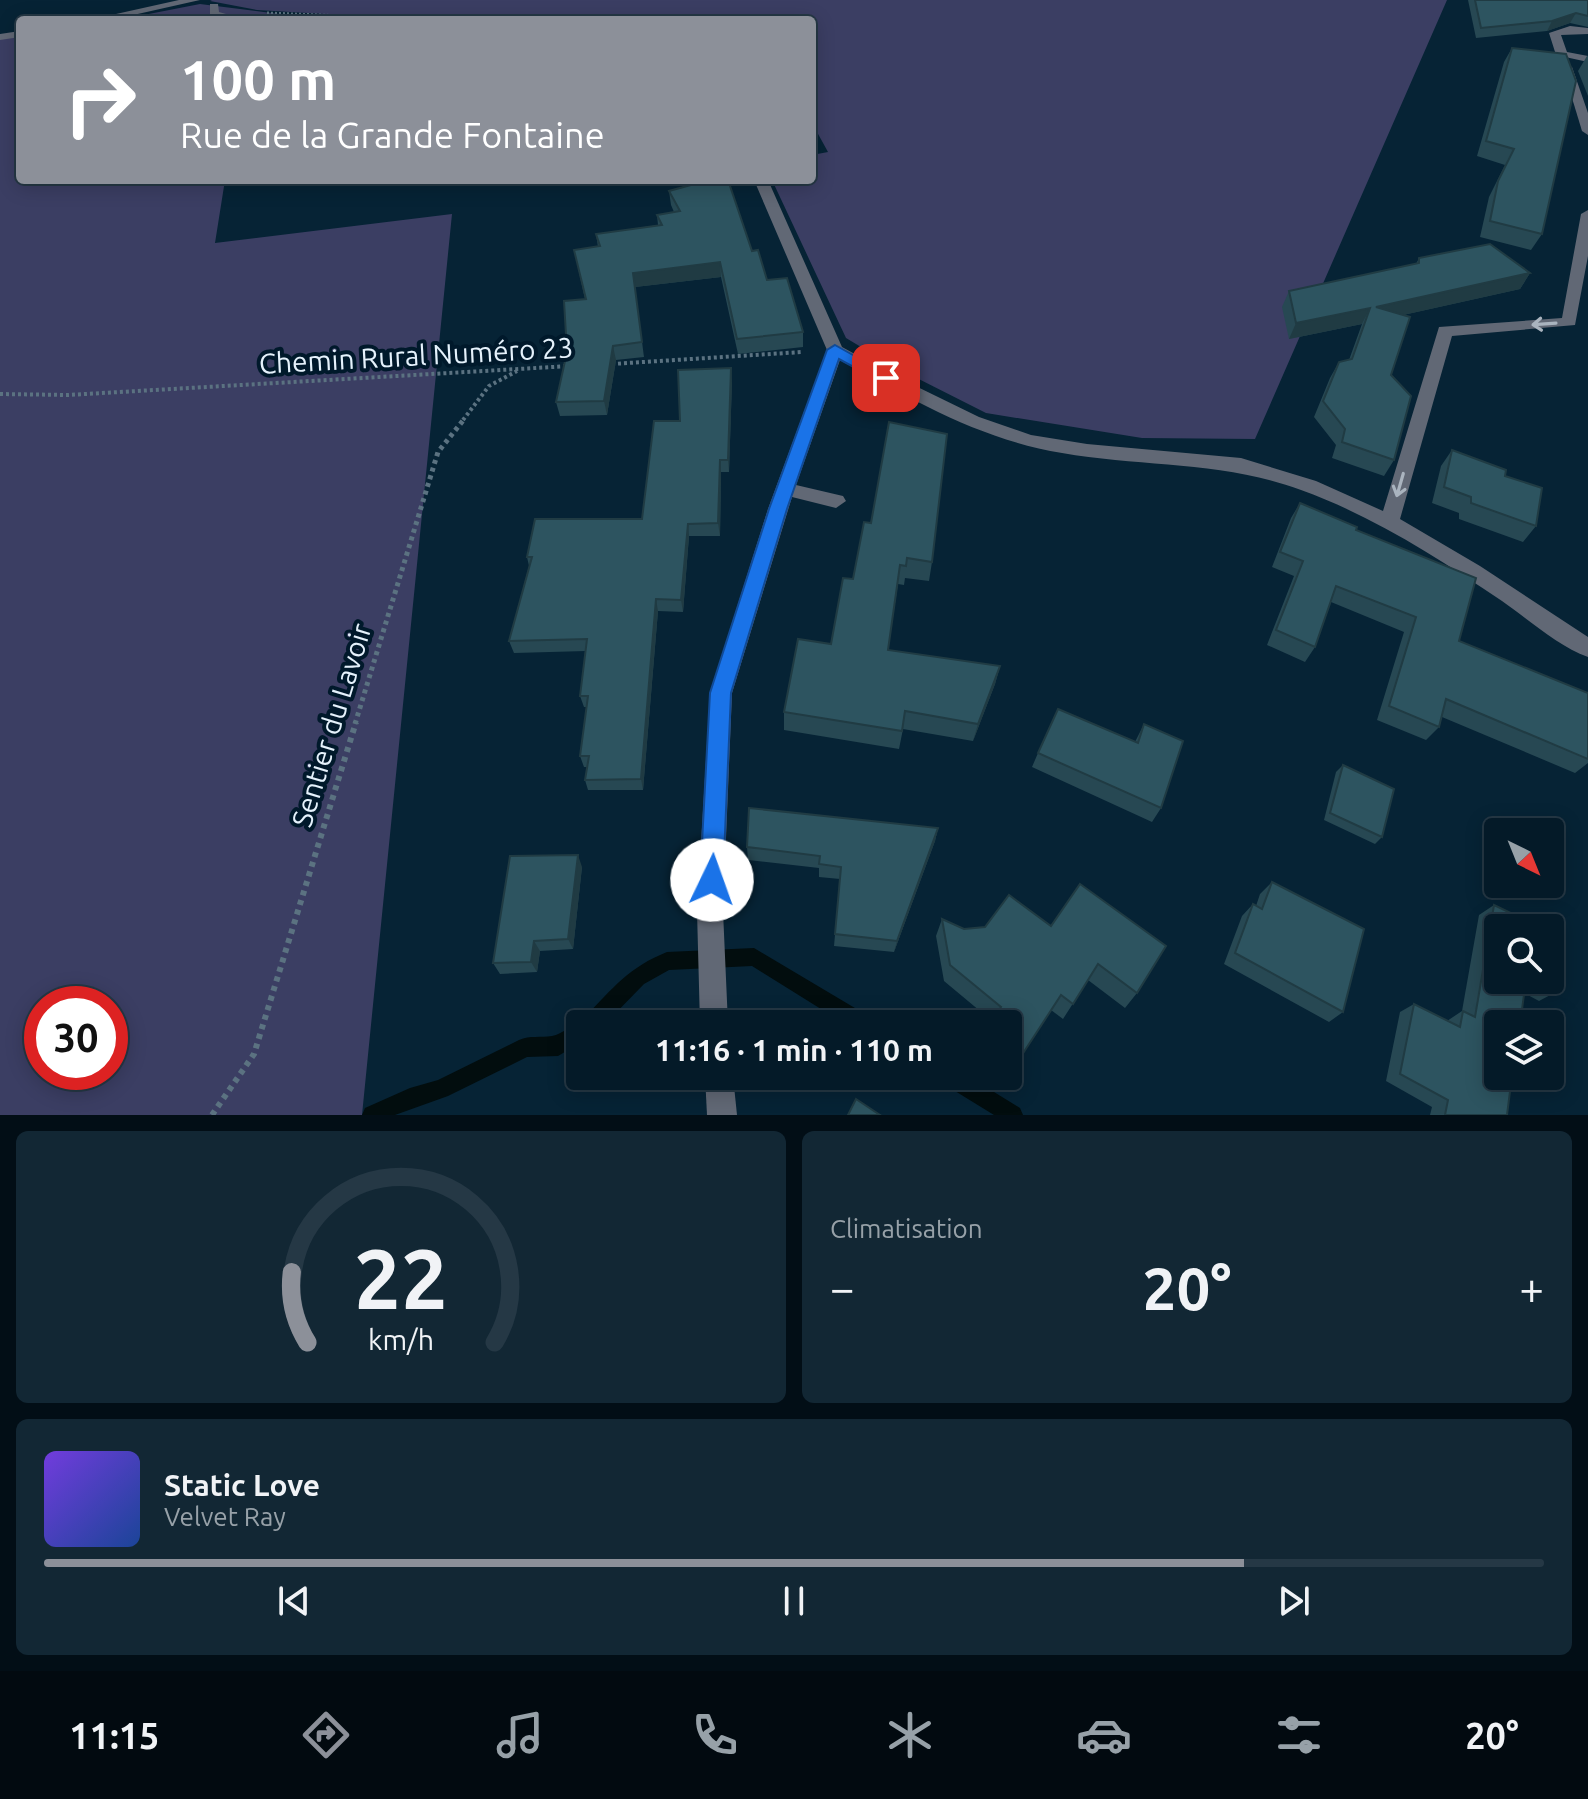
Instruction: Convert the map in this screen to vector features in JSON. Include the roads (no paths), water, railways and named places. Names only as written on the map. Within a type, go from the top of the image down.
[{"type":"street","points":[[114,16],[194,0]]},
{"type":"street","points":[[214,6],[214,14],[223,16]]},
{"type":"street","points":[[1588,31],[1570,29],[1555,33],[1588,131]]},
{"type":"street","points":[[1562,55],[1588,59]]},
{"type":"street","points":[[763,184],[835,350],[931,403],[992,430],[1061,447],[1210,460],[1264,470],[1354,504],[1464,566],[1588,648]]},
{"type":"street","points":[[1389,524],[1445,331],[1569,322],[1588,214]]},
{"type":"street","points":[[713,1010],[710,911],[721,693],[785,489],[835,350]]},
{"type":"street","points":[[785,489],[836,501]]},
{"type":"street","points":[[720,1090],[722,1115]]},
{"type":"waterway","points":[[605,1010],[637,977],[667,961],[754,957],[840,1010]]},
{"type":"waterway","points":[[372,1115],[410,1098],[441,1089],[526,1047],[558,1046],[566,1041]]},
{"type":"waterway","points":[[972,1090],[1013,1115]]}]
